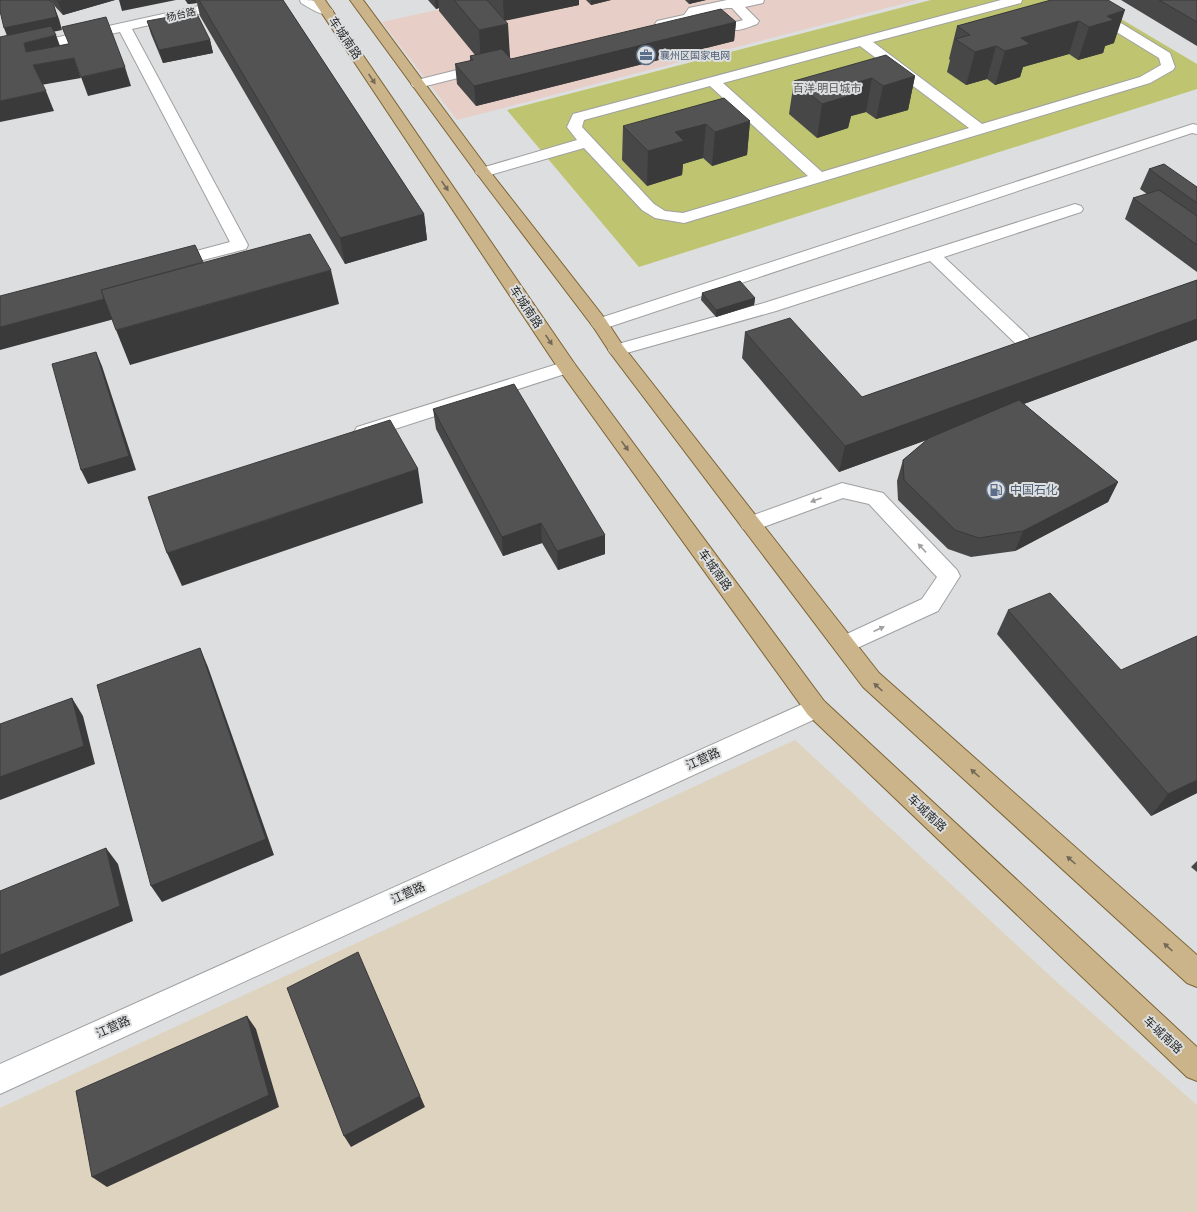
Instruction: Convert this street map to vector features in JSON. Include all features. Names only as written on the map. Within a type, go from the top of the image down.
[{"type":"main road","points":[[356,0],[483,172],[600,324],[617,350],[871,680],[1197,973]]},
{"type":"main road","name":"车城南路","points":[[323,6],[567,367],[816,708],[1197,1066]]},
{"type":"street","name":"杨台路","points":[[0,54],[244,0]]},
{"type":"street","points":[[306,0],[323,6]]},
{"type":"street","points":[[650,27],[688,18],[694,11],[727,4],[736,5],[758,0]]},
{"type":"street","points":[[1016,0],[578,116],[574,127],[586,142],[648,207],[661,215],[684,218],[1145,80],[1168,67],[1165,56],[1074,0]]},
{"type":"street","points":[[688,18],[698,26],[713,22],[728,27],[742,25],[752,21],[736,5]]},
{"type":"street","points":[[124,27],[240,245],[154,268]]},
{"type":"street","points":[[862,41],[981,130]]},
{"type":"street","points":[[418,84],[495,65]]},
{"type":"street","points":[[713,81],[820,178]]},
{"type":"street","points":[[600,324],[1193,128],[1197,130]]},
{"type":"street","points":[[483,172],[586,142]]},
{"type":"street","points":[[617,350],[770,307],[1076,209]]},
{"type":"street","points":[[932,254],[1021,339]]},
{"type":"street","points":[[344,438],[567,367]]},
{"type":"street","points":[[750,524],[842,490],[876,498],[949,576],[930,606],[844,645]]},
{"type":"street","name":"江营路","points":[[0,1079],[816,708]]},
{"type":"shaded area","name":"襄州区国家电网","points":[[482,0],[917,0],[457,120],[382,22]]},
{"type":"shaded area","points":[[795,740],[1060,985],[1197,1105],[1197,1212],[0,1212],[0,1108]]},
{"type":"green space","points":[[931,0],[1089,0],[1197,64],[1197,89],[639,267],[507,110]]},
{"type":"building","points":[[0,0],[49,0],[54,6],[57,17],[4,28],[0,11]]},
{"type":"building","points":[[199,0],[283,0],[424,214],[340,238]]},
{"type":"building","points":[[454,0],[487,0],[508,24],[479,30]]},
{"type":"building","points":[[1051,0],[1108,0],[1125,10],[1107,16],[1114,20],[1089,27],[1079,21],[1021,38],[1030,44],[1005,51],[996,46],[975,52],[955,39],[970,35],[957,26]]},
{"type":"building","points":[[1159,0],[1197,0],[1197,22]]},
{"type":"building","points":[[721,9],[736,22],[474,86],[455,64],[473,60],[470,56],[502,49],[511,59]]},
{"type":"building","points":[[196,12],[210,40],[159,50],[147,21]]},
{"type":"building","points":[[106,17],[125,67],[81,77],[74,58],[33,65],[46,91],[0,101],[0,37],[51,26],[56,35],[24,43],[26,52],[69,44],[62,27]]},
{"type":"building","points":[[886,55],[915,76],[883,86],[872,78],[845,86],[855,94],[822,104],[794,81]]},
{"type":"building","points":[[724,98],[750,121],[715,132],[706,124],[675,132],[684,141],[648,151],[623,126]]},
{"type":"building","points":[[1164,164],[1197,187],[1197,203],[1149,169]]},
{"type":"building","points":[[1159,190],[1197,216],[1197,245],[1133,198]]},
{"type":"building","points":[[310,234],[331,270],[116,330],[101,290]]},
{"type":"building","points":[[195,245],[203,262],[101,290],[104,299],[0,327],[0,296]]},
{"type":"building","points":[[1197,280],[1197,319],[845,446],[745,332],[790,318],[862,397]]},
{"type":"building","points":[[740,281],[755,298],[716,310],[702,293]]},
{"type":"building","points":[[96,352],[129,456],[81,470],[52,364]]},
{"type":"building","points":[[514,384],[605,535],[557,551],[541,523],[502,537],[433,409]]},
{"type":"building","name":"中国石化","points":[[1019,400],[1118,482],[1023,531],[979,538],[955,530],[904,480],[903,460],[929,438]]},
{"type":"building","points":[[390,420],[418,469],[167,553],[148,497]]},
{"type":"building","points":[[1050,593],[1121,670],[1197,636],[1197,780],[1168,794],[1008,610]]},
{"type":"building","points":[[200,648],[266,839],[151,886],[97,685]]},
{"type":"building","points":[[72,698],[84,746],[0,777],[0,724]]},
{"type":"building","points":[[106,848],[120,906],[0,955],[0,891]]},
{"type":"building","points":[[358,952],[420,1096],[344,1136],[287,988]]},
{"type":"building","points":[[247,1016],[269,1095],[92,1177],[76,1091]]},
{"type":"place","name":"襄州区国家电网","points":[[646,55]]},
{"type":"place","name":"中国石化","points":[[996,490]]},
{"type":"district","name":"百洋·明日城市","points":[[827,88]]}]
